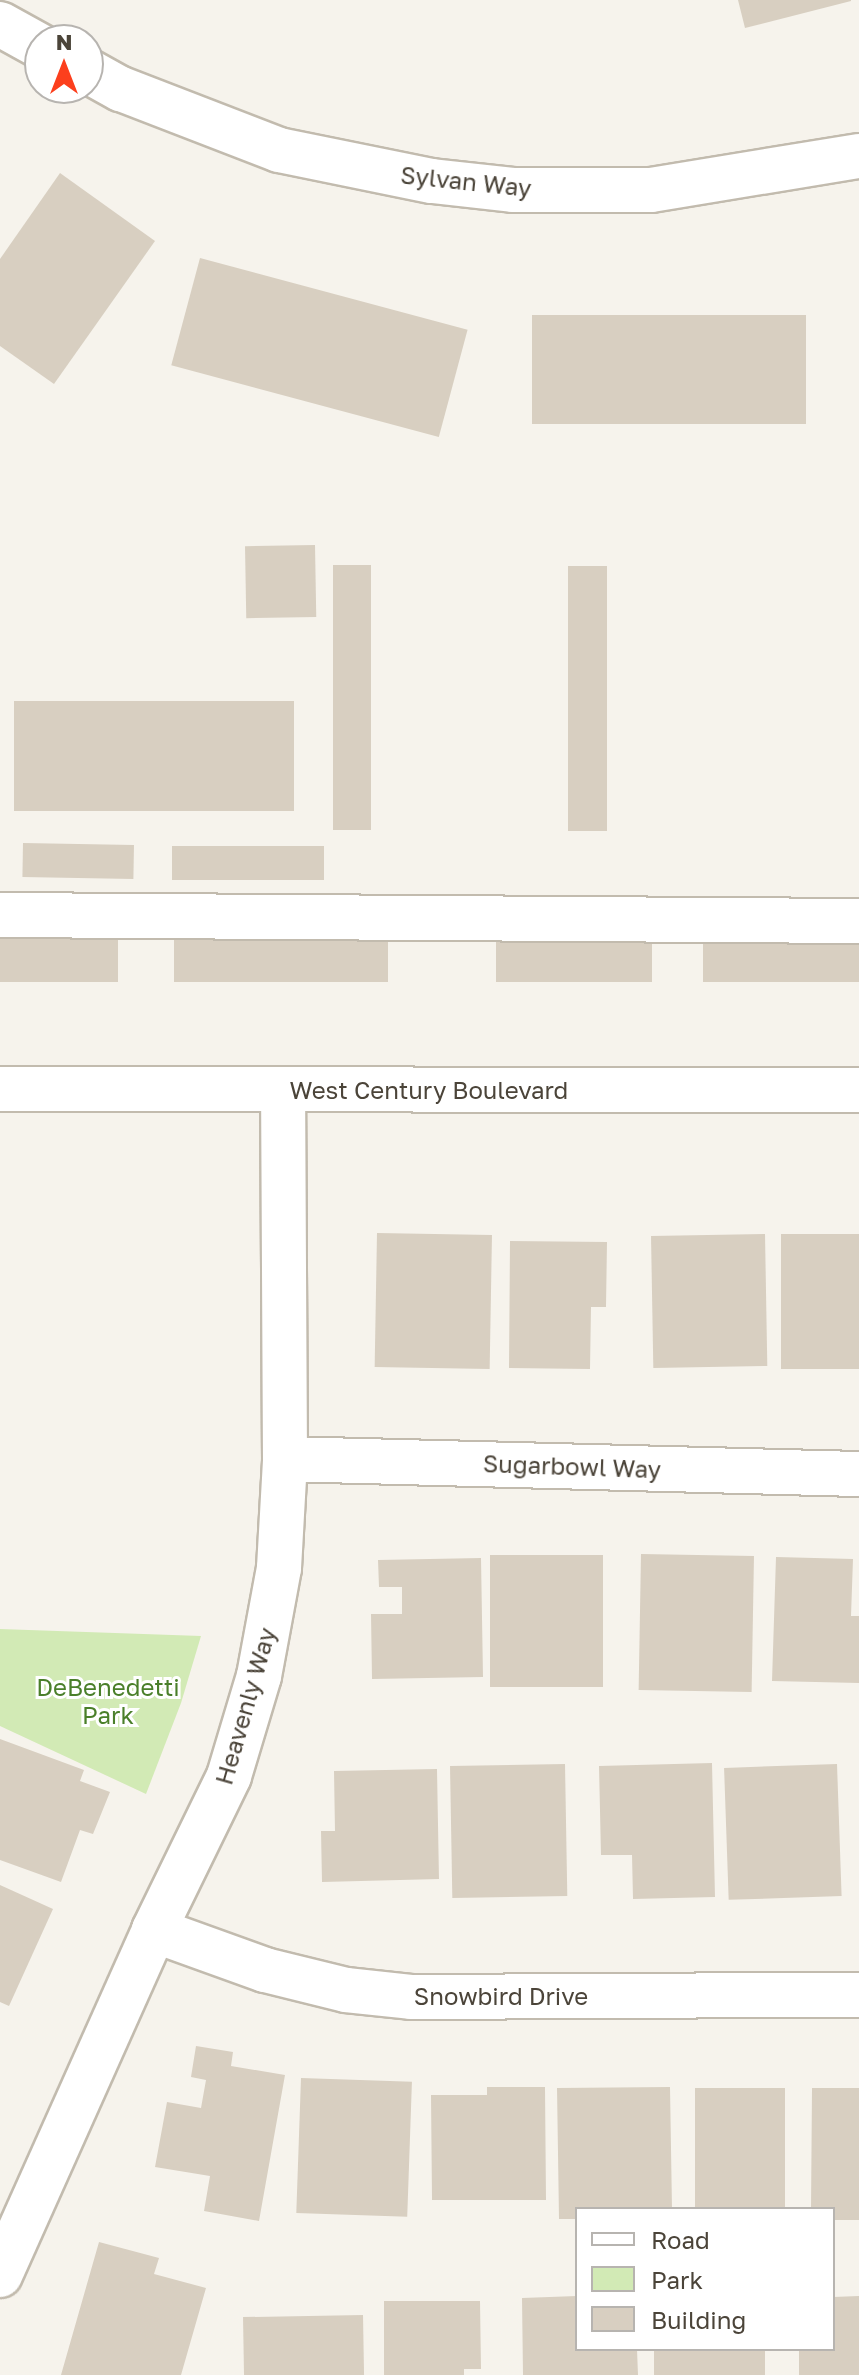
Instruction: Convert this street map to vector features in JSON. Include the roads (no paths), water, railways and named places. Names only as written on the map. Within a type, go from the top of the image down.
[{"type":"street","points":[[0,24],[24,37]]},
{"type":"street","name":"Sylvan Way","points":[[104,80],[279,150],[432,181],[513,190],[651,190],[859,156]]},
{"type":"street","points":[[0,915],[859,921]]},
{"type":"street","name":"West Century Boulevard","points":[[0,1089],[859,1090]]},
{"type":"street","name":"Heavenly Way","points":[[0,2275],[154,1930],[229,1776],[259,1676],[279,1568],[285,1459],[283,1090]]},
{"type":"street","name":"Sugarbowl Way","points":[[285,1459],[859,1474]]},
{"type":"street","name":"Snowbird Drive","points":[[154,1930],[265,1970],[346,1990],[411,1997],[859,1995]]},
{"type":"park label","name":"DeBenedetti Park","points":[[108,1701]]}]
